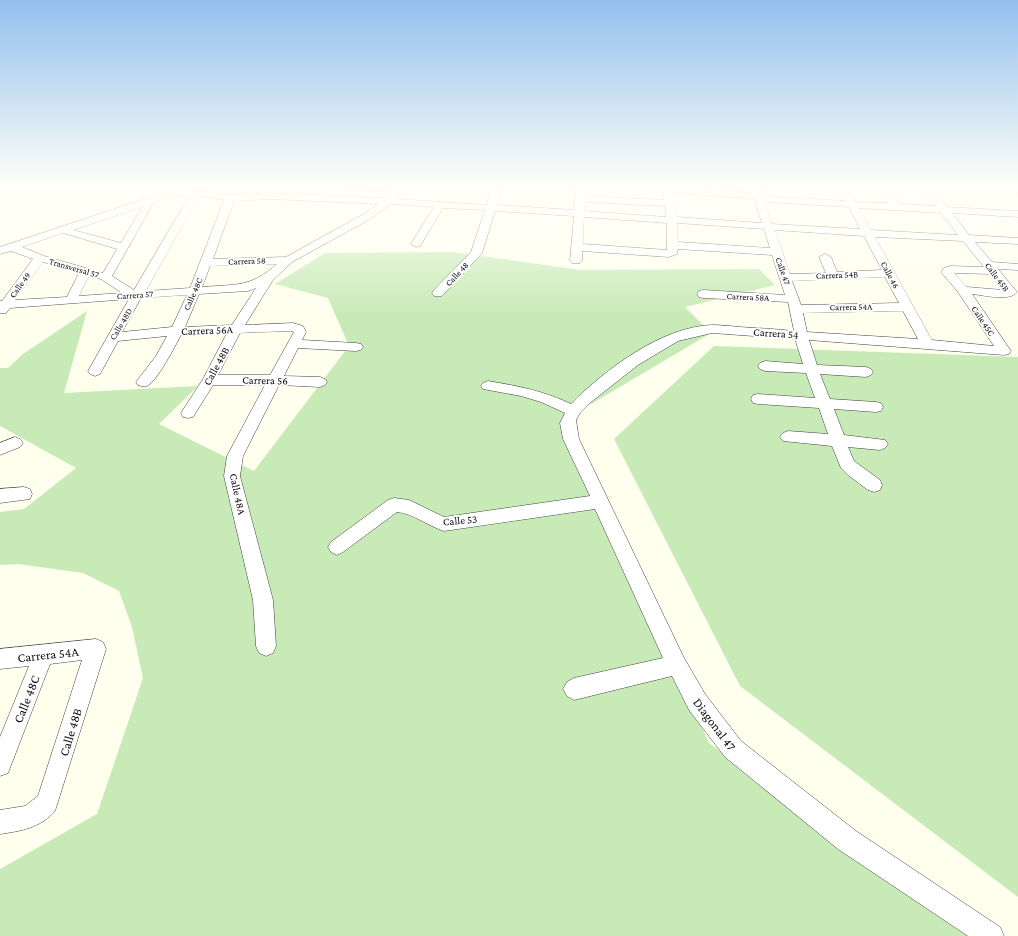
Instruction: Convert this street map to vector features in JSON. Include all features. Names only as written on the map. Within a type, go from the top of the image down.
[{"type":"street","points":[[0,251],[66,229]]},
{"type":"street","points":[[104,277],[110,271],[134,229]]},
{"type":"street","name":"Calle 48D","points":[[95,371],[173,229]]},
{"type":"street","name":"Calle 48C","points":[[143,382],[154,370],[176,331],[207,263],[219,229]]},
{"type":"street","points":[[268,278],[288,260],[345,229]]},
{"type":"street","points":[[416,244],[425,229]]},
{"type":"street","name":"Calle 48","points":[[438,293],[476,253],[484,229]]},
{"type":"street","points":[[576,262],[578,229]]},
{"type":"street","points":[[577,247],[669,254],[673,249],[672,229]]},
{"type":"street","name":"Calle 47","points":[[769,229],[775,252],[794,304],[803,345],[847,464],[854,471],[874,484]]},
{"type":"street","points":[[820,229],[1018,240]]},
{"type":"street","name":"Calle 46","points":[[864,229],[927,344]]},
{"type":"street","name":"Calle 45B","points":[[958,229],[1011,292],[1009,294],[962,290]]},
{"type":"street","points":[[62,230],[124,246]]},
{"type":"street","name":"Transversal 57","points":[[11,247],[40,258],[104,277],[136,295]]},
{"type":"street","points":[[673,249],[775,252]]},
{"type":"street","points":[[825,257],[833,276]]},
{"type":"street","name":"Calle 49","points":[[2,308],[40,258]]},
{"type":"street","name":"Carrera 58","points":[[207,263],[288,260]]},
{"type":"street","points":[[991,268],[1018,266]]},
{"type":"street","name":"Calle 45C","points":[[991,268],[950,269],[947,272],[962,290],[1004,351]]},
{"type":"street","points":[[71,300],[85,272]]},
{"type":"street","name":"Carrera 54B","points":[[785,278],[889,273]]},
{"type":"street","name":"Carrera 57","points":[[2,308],[71,300],[248,287],[268,278]]},
{"type":"street","name":"Calle 48B","points":[[188,413],[209,380],[235,330],[268,278]]},
{"type":"street","name":"Carrera 58A","points":[[703,294],[794,304]]},
{"type":"street","name":"Carrera 54A","points":[[794,304],[907,307]]},
{"type":"street","name":"Carrera 56A","points":[[113,337],[176,331],[294,327],[298,329],[296,338],[356,347]]},
{"type":"street","name":"Carrera 54","points":[[572,411],[611,377],[661,343],[674,337],[712,329],[1004,351]]},
{"type":"street","name":"Calle 48A","points":[[266,646],[263,600],[232,476],[235,456],[296,338]]},
{"type":"street","points":[[765,366],[812,370],[866,372]]},
{"type":"street","name":"Carrera 56","points":[[209,380],[320,382]]},
{"type":"street","points":[[488,386],[521,391],[546,398],[572,411]]},
{"type":"street","points":[[758,399],[876,407]]},
{"type":"street","name":"Diagonal 47","points":[[572,411],[568,419],[568,428],[599,502],[677,665],[697,702],[733,749],[847,840],[991,936]]},
{"type":"street","points":[[788,437],[880,444]]},
{"type":"street","points":[[0,449],[15,443]]},
{"type":"street","points":[[0,496],[24,494]]},
{"type":"street","name":"Calle 53","points":[[337,547],[394,505],[413,508],[423,512],[437,522],[444,524],[599,502]]},
{"type":"street","name":"Calle 48B","points":[[0,822],[31,818],[40,812],[47,803],[96,649]]},
{"type":"street","name":"Carrera 54A","points":[[0,659],[96,649]]},
{"type":"street","name":"Calle 48C","points":[[0,765],[44,654]]},
{"type":"street","points":[[574,689],[677,665]]},
{"type":"green space","points":[[453,252],[581,270],[759,269],[775,285],[685,307],[711,333],[564,420],[597,502],[709,743],[979,936],[0,936],[0,869],[97,814],[143,678],[132,627],[119,591],[83,573],[18,564],[0,565],[0,512],[24,509],[76,468],[0,426],[0,368],[8,368],[23,354],[87,311],[64,393],[198,386],[159,424],[254,471],[349,346],[328,298],[275,284],[325,253]]},
{"type":"green space","points":[[714,346],[1018,357],[1018,897],[740,686],[614,439]]}]
